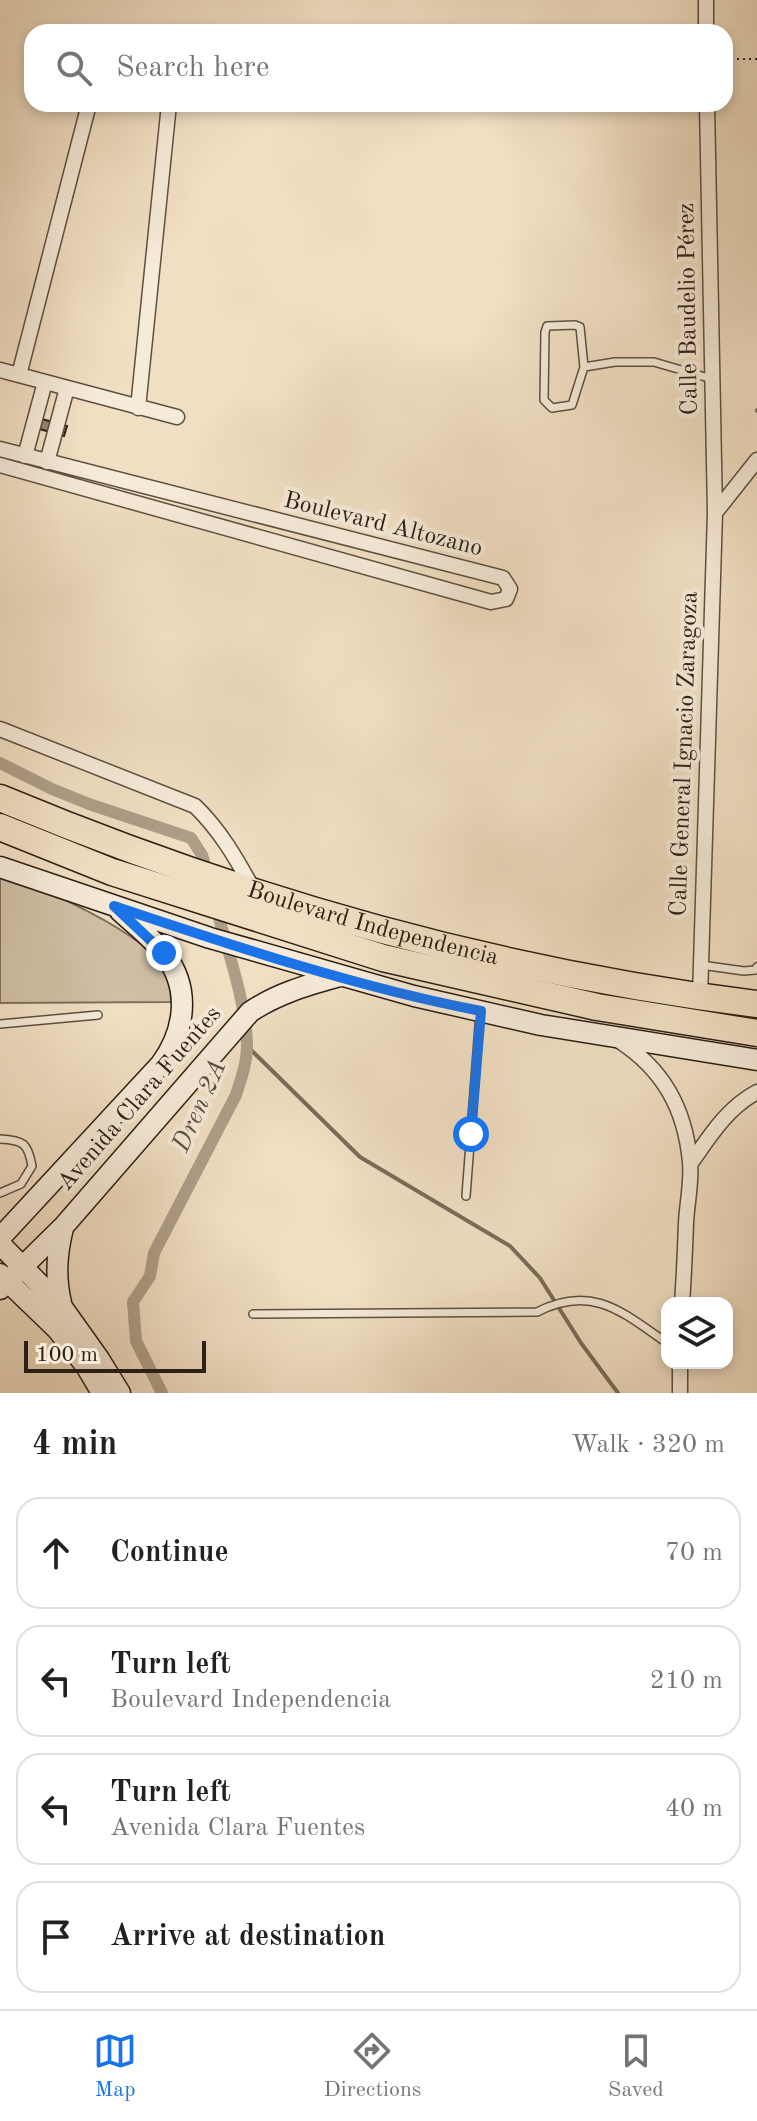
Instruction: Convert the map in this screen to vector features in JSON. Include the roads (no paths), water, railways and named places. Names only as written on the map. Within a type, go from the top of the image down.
[{"type":"highway","name":"Boulevard Independencia","points":[[0,798],[191,872],[322,914],[452,949],[546,969],[700,997],[757,1004]]},
{"type":"highway","name":"Boulevard Independencia","points":[[0,827],[112,872],[383,958],[597,1007],[757,1033]]},
{"type":"main road","points":[[0,867],[210,938],[340,976],[541,1025],[757,1060]]},
{"type":"main road","name":"Avenida Clara Fuentes","points":[[0,1238],[173,1048],[182,1015],[178,977],[164,953],[114,906]]},
{"type":"main road","name":"Avenida Clara Fuentes","points":[[3,1282],[24,1267],[63,1227],[250,1012],[292,990],[340,976]]},
{"type":"main road","points":[[62,1307],[56,1267],[63,1227]]},
{"type":"main road","points":[[0,1244],[62,1307],[120,1393]]},
{"type":"main road","points":[[3,1282],[57,1329],[86,1366],[102,1393]]},
{"type":"street","points":[[706,0],[706,24]]},
{"type":"street","points":[[19,375],[87,112]]},
{"type":"street","points":[[138,408],[168,112]]},
{"type":"street","name":"Calle Baudelio Pérez","points":[[707,112],[715,513]]},
{"type":"street","points":[[0,370],[177,417]]},
{"type":"street","points":[[25,456],[45,382]]},
{"type":"street","points":[[47,462],[67,388]]},
{"type":"street","name":"Boulevard Altozano","points":[[0,449],[503,578],[510,589],[506,599],[491,602],[0,465]]},
{"type":"street","points":[[715,513],[757,460]]},
{"type":"street","name":"Calle General Ignacio Zaragoza","points":[[700,997],[715,513]]},
{"type":"street","points":[[0,729],[195,806],[228,845],[255,892]]},
{"type":"street","points":[[614,1037],[645,1059],[663,1081],[678,1110],[691,1163],[682,1297]]},
{"type":"street","points":[[691,1163],[725,1117],[741,1101],[757,1092]]},
{"type":"street","points":[[680,1369],[680,1393]]},
{"type":"lane","points":[[547,326],[580,327],[584,367],[572,405],[552,408],[548,405],[544,400],[547,326]]},
{"type":"lane","points":[[584,367],[615,362],[654,362],[712,379]]},
{"type":"lane","points":[[701,965],[744,971],[757,967]]},
{"type":"lane","points":[[466,1196],[481,1011]]},
{"type":"lane","points":[[0,1024],[98,1015]]},
{"type":"lane","points":[[0,1139],[19,1140],[29,1150],[32,1166],[21,1184],[0,1193]]},
{"type":"lane","points":[[253,1314],[537,1312],[564,1301],[598,1301],[627,1315],[661,1339]]},
{"type":"waterway","name":"Dren 2A","points":[[0,763],[89,804],[191,838],[202,855],[208,875]]},
{"type":"waterway","name":"Dren 2A","points":[[162,1393],[136,1341],[133,1302],[150,1276],[154,1253],[236,1095],[247,1052],[240,994],[215,904]]},
{"type":"waterway","points":[[247,1046],[360,1157],[510,1246],[540,1278],[581,1343],[618,1393]]}]
